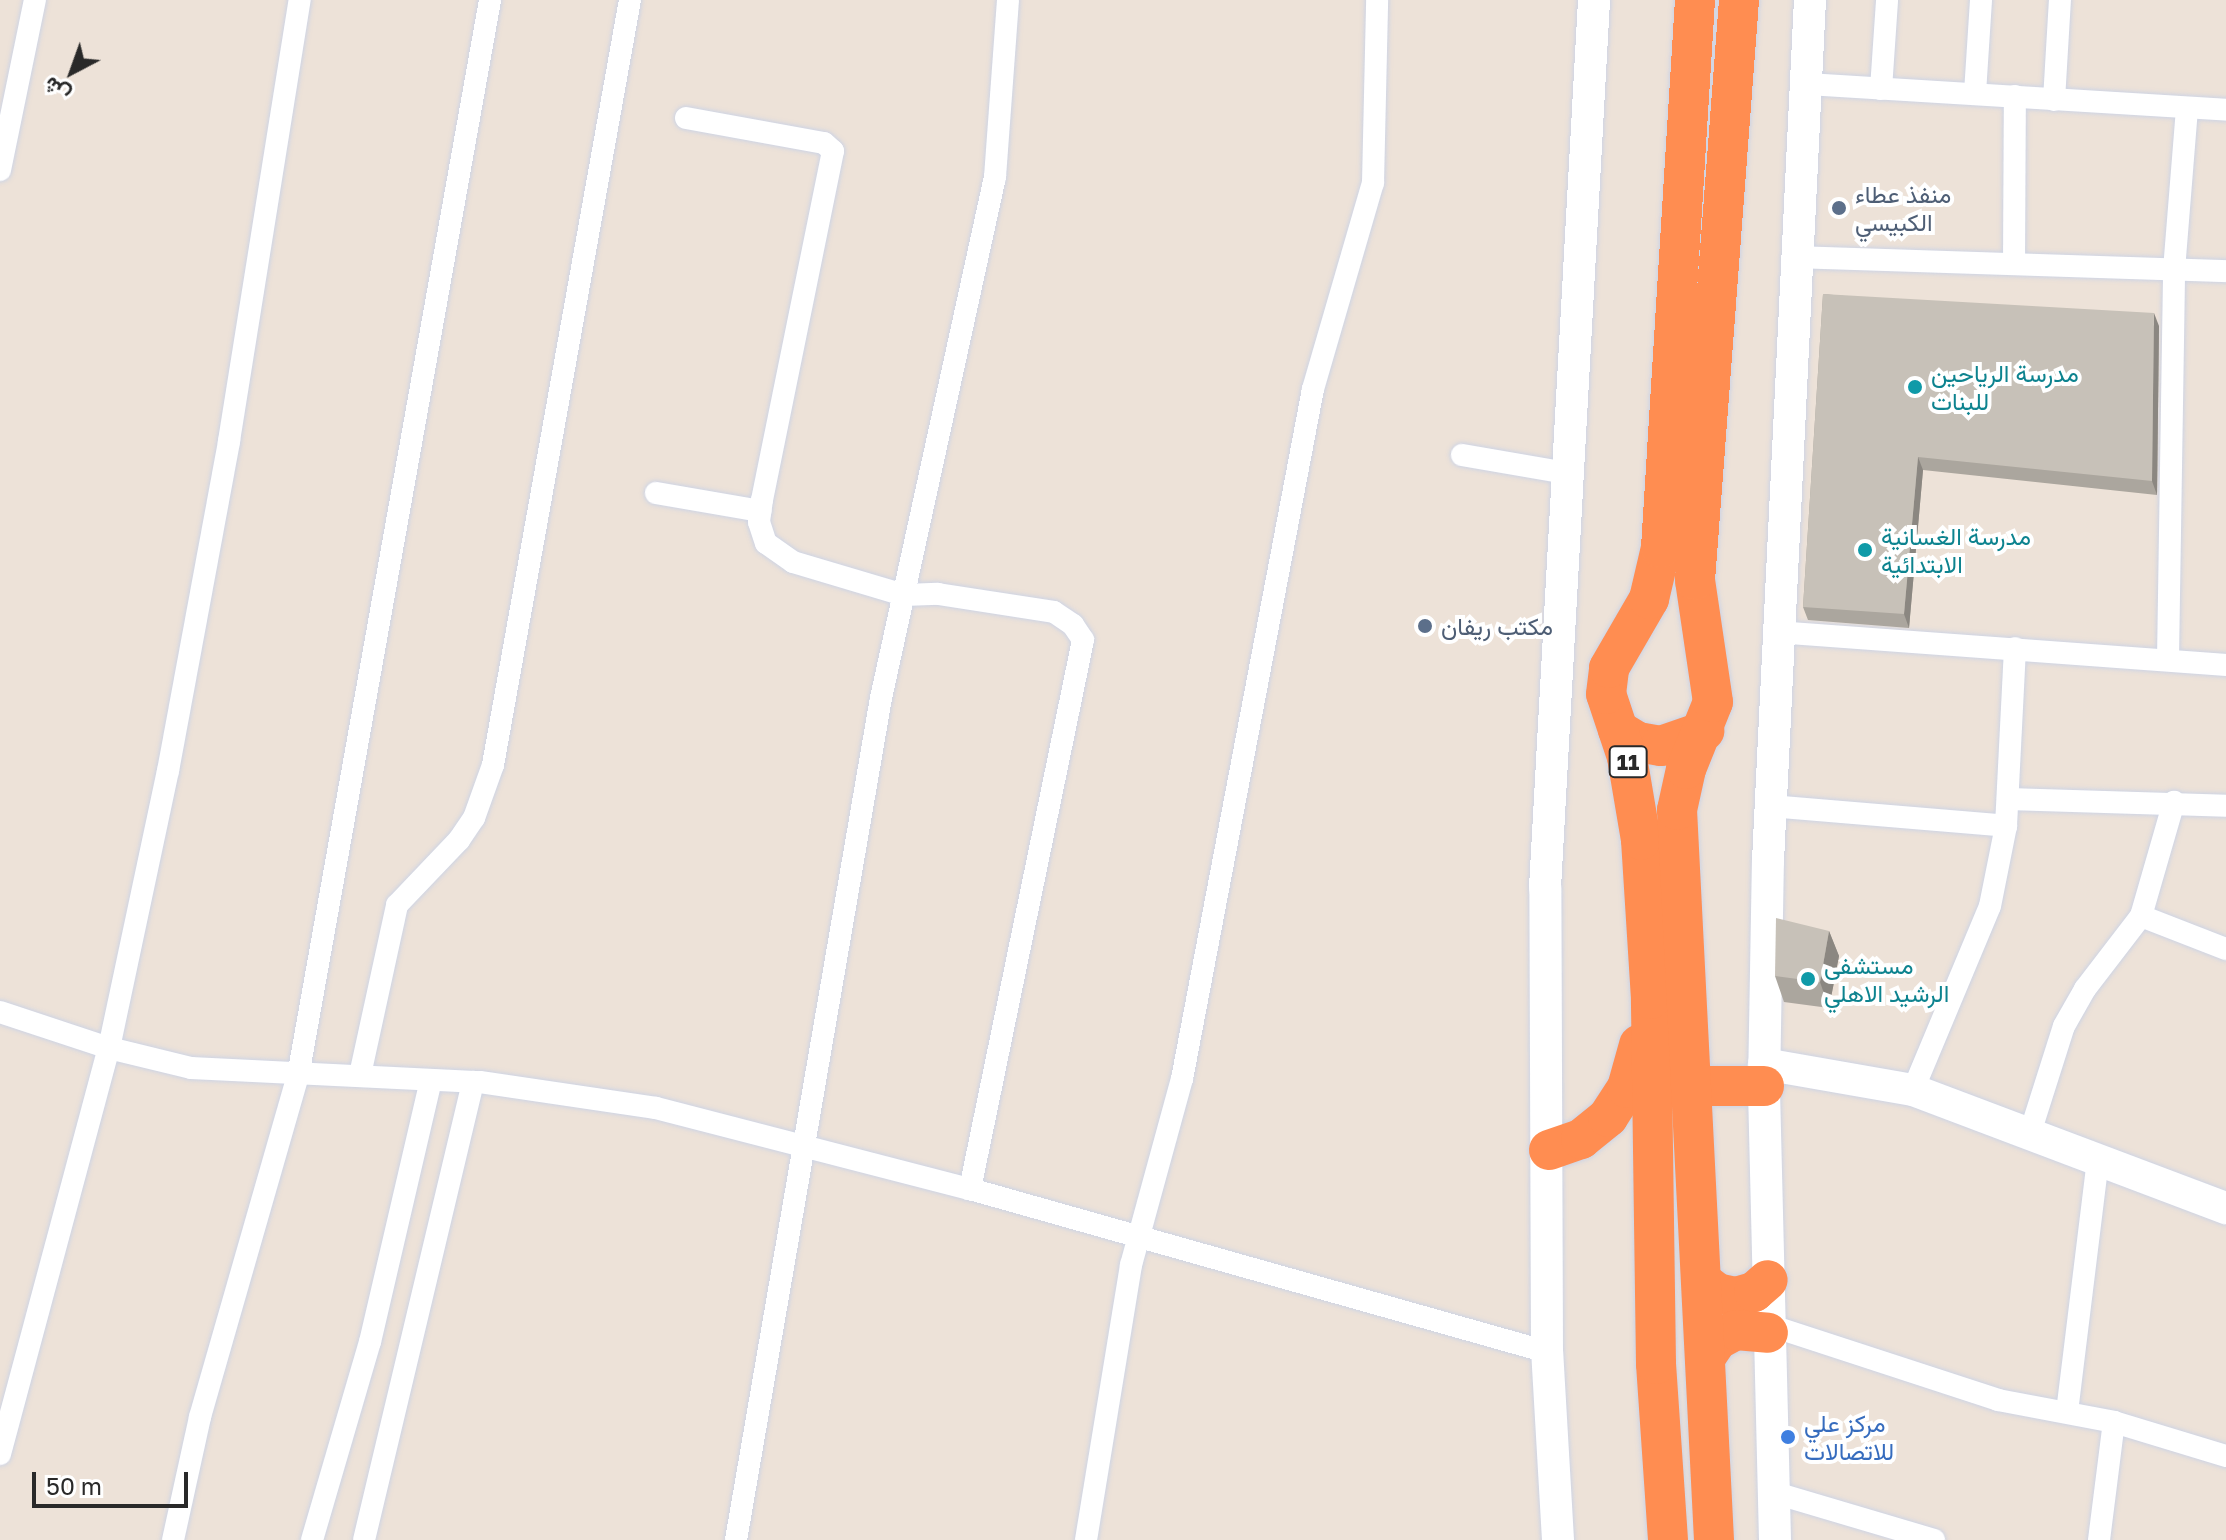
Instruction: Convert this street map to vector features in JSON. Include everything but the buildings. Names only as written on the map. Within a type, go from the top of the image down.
[{"type":"highway","name":"11","points":[[1668,1540],[1656,1364],[1651,999],[1638,812],[1618,730],[1608,707],[1606,680],[1649,599],[1661,548],[1695,0]]},
{"type":"highway","name":"11","points":[[1714,1540],[1694,1086],[1677,810],[1686,769],[1704,731],[1713,702],[1709,658],[1695,580],[1739,0]]},
{"type":"highway","points":[[1622,645],[1640,634],[1660,631],[1681,635],[1709,658]]},
{"type":"highway","points":[[1618,730],[1638,742],[1661,746],[1704,731]]},
{"type":"highway","points":[[1549,1150],[1581,1139],[1619,1103],[1651,999]]},
{"type":"highway","points":[[1694,1086],[1764,1075]]},
{"type":"highway","points":[[1703,1282],[1717,1293],[1736,1297],[1754,1292],[1768,1280]]},
{"type":"highway","points":[[1705,1358],[1726,1334],[1747,1328],[1768,1329]]},
{"type":"main road","points":[[1558,1540],[1547,1352],[1549,1150],[1545,888],[1594,0]]},
{"type":"main road","points":[[1775,1540],[1764,1075],[1770,806],[1810,0]]},
{"type":"main road","points":[[1764,1075],[1913,1090],[2226,1208]]},
{"type":"street","points":[[0,170],[35,0]]},
{"type":"street","points":[[0,1454],[109,1048],[168,771],[229,441],[300,0]]},
{"type":"street","points":[[173,1540],[200,1417],[298,1076],[490,0]]},
{"type":"street","points":[[360,1075],[397,905],[459,840],[479,808],[493,765],[630,0]]},
{"type":"street","points":[[736,1540],[807,1145],[881,698],[995,177],[1008,0]]},
{"type":"street","points":[[1086,1540],[1137,1237],[1166,1152],[1182,1079],[1313,389],[1373,183],[1377,0]]},
{"type":"street","points":[[1881,89],[1887,0]]},
{"type":"street","points":[[1975,93],[1981,0]]},
{"type":"street","points":[[2054,100],[2060,0]]},
{"type":"street","points":[[1806,84],[2226,110]]},
{"type":"street","points":[[2014,264],[2015,96]]},
{"type":"street","points":[[2168,659],[2174,270],[2187,109]]},
{"type":"street","points":[[686,118],[824,143],[833,151],[760,511],[761,533],[783,556],[904,595],[938,594],[1035,607],[1061,616],[1083,640],[1081,667],[970,1189]]},
{"type":"street","points":[[1797,257],[2226,271]]},
{"type":"street","points":[[1462,455],[1566,473]]},
{"type":"street","points":[[656,493],[760,511]]},
{"type":"street","points":[[1777,632],[2226,665]]},
{"type":"street","points":[[1913,1090],[1979,940],[2006,826],[2015,648]]},
{"type":"street","points":[[2008,799],[2226,806]]},
{"type":"street","points":[[2030,1133],[2064,1026],[2085,989],[2141,916],[2174,802]]},
{"type":"street","points":[[1770,806],[2006,826]]},
{"type":"street","points":[[2141,916],[2226,949]]},
{"type":"street","points":[[0,1012],[109,1048],[191,1068],[298,1076],[360,1075],[473,1082],[656,1108],[970,1189],[1547,1352]]},
{"type":"street","points":[[312,1540],[370,1342],[431,1080]]},
{"type":"street","points":[[364,1540],[473,1082]]},
{"type":"street","points":[[2067,1412],[2098,1159]]},
{"type":"street","points":[[1768,1329],[1998,1400],[2114,1422],[2226,1456]]},
{"type":"street","points":[[2099,1540],[2114,1422]]},
{"type":"street","points":[[1772,1492],[1934,1540]]},
{"type":"place","name":"منفذ عطاء الكبيسي","points":[[1839,208]]},
{"type":"place","name":"مدرسة الرياحين للبنات","points":[[1915,387]]},
{"type":"place","name":"مدرسة الغسانية الابتدائية","points":[[1865,550]]},
{"type":"place","name":"مكتب ريفان","points":[[1425,626]]},
{"type":"place","name":"مستشفى الرشيد الاهلي","points":[[1808,979]]},
{"type":"place","name":"مركز علي للاتصالات","points":[[1788,1437]]}]
